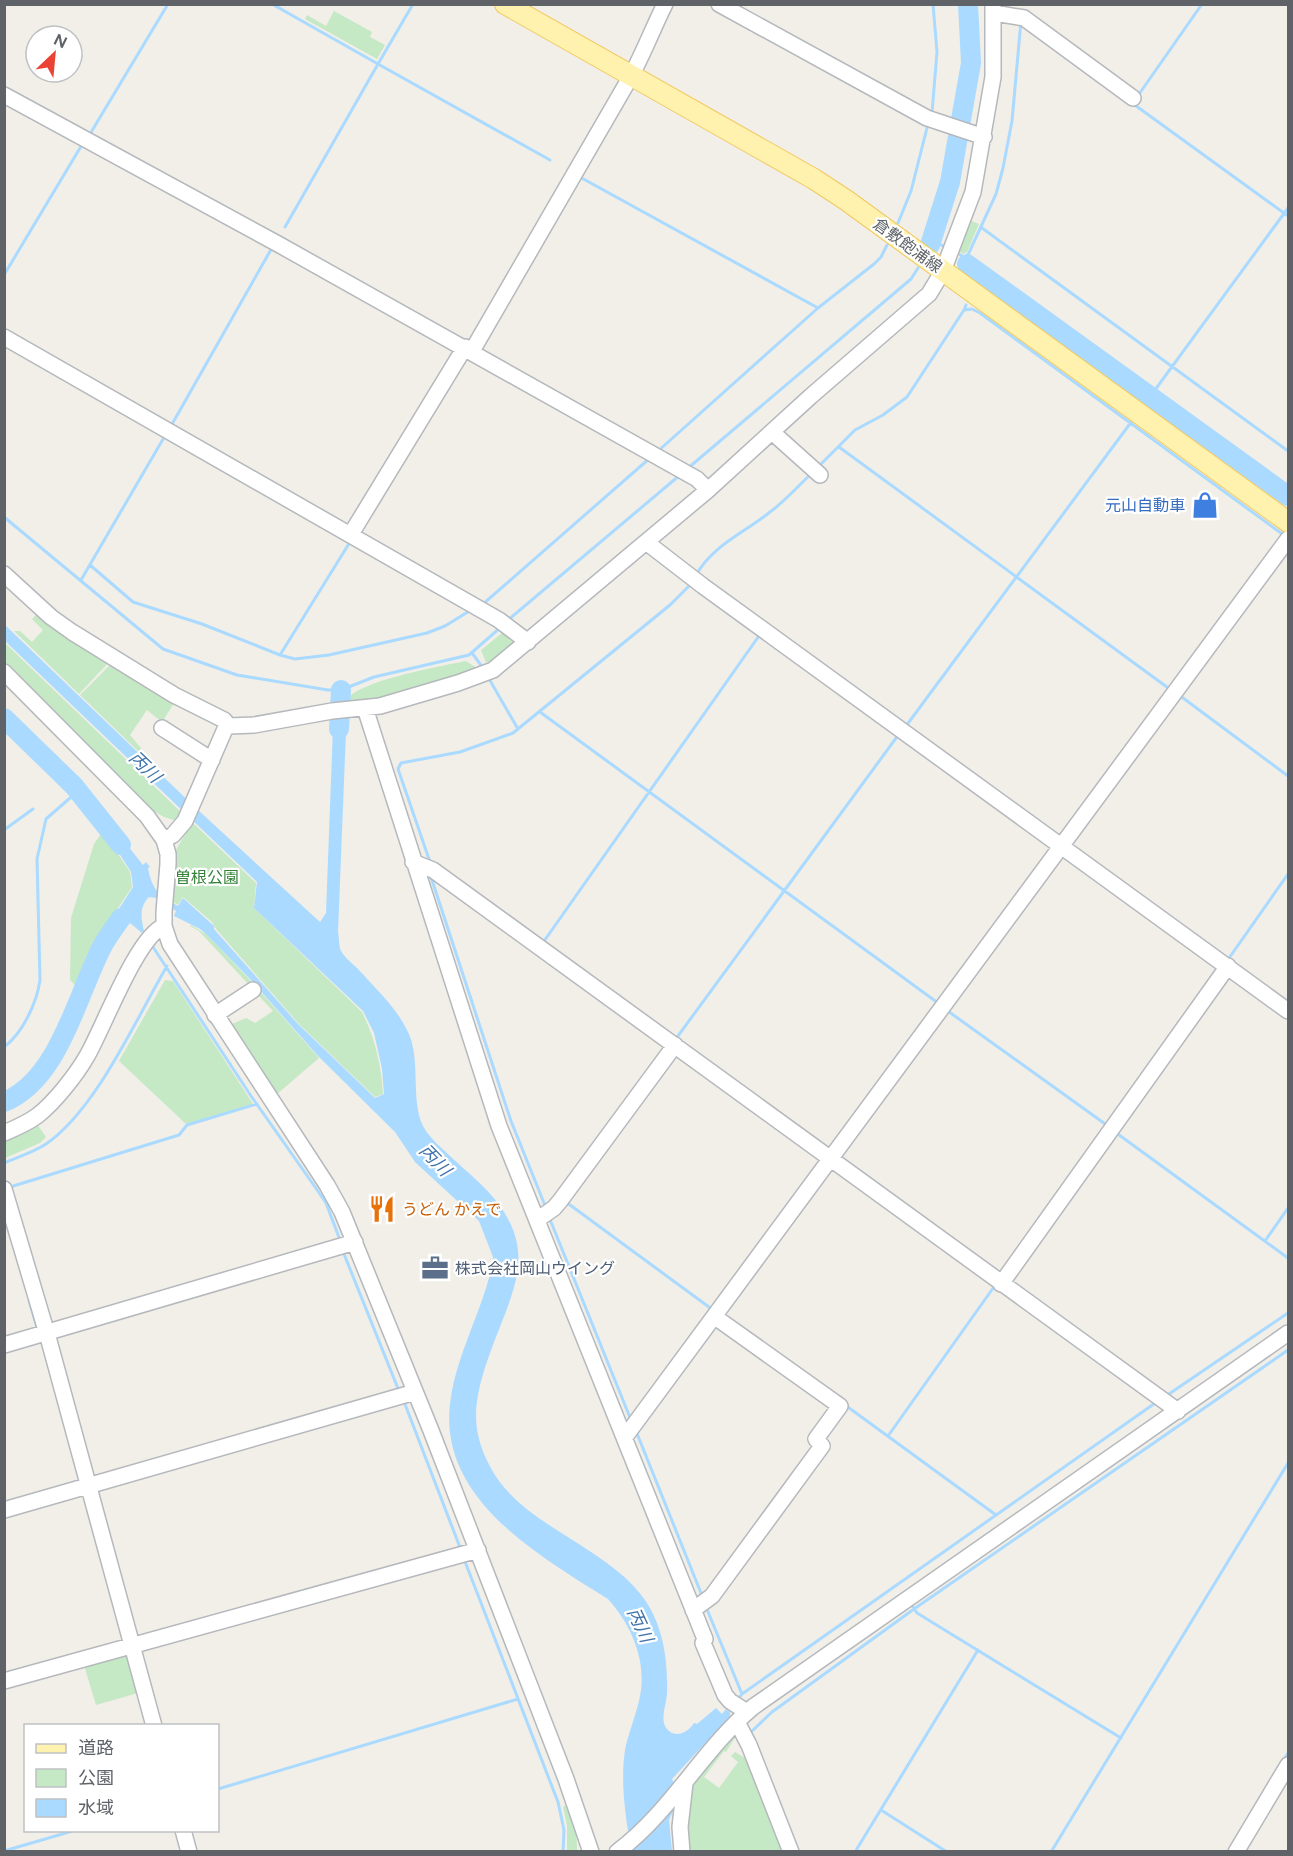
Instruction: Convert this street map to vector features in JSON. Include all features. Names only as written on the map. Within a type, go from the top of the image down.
[{"type":"main road","name":"倉敷飽浦線","points":[[505,4],[814,178],[943,271],[1288,534]]},
{"type":"street","points":[[351,534],[631,76],[665,4]]},
{"type":"street","points":[[719,4],[927,118],[984,137]]},
{"type":"street","points":[[164,840],[173,836],[185,822],[225,729],[229,726],[254,725],[339,710],[365,708],[396,701],[486,673],[528,642],[646,542],[703,484],[772,432],[929,294],[943,271],[972,198],[993,77],[994,9],[1020,17],[1133,98]]},
{"type":"street","points":[[4,95],[139,167],[650,451],[703,484]]},
{"type":"street","points":[[13,345],[169,430],[351,534],[505,624],[528,642]]},
{"type":"street","points":[[772,432],[816,472]]},
{"type":"street","points":[[631,1429],[1059,846],[1176,693],[1288,534]]},
{"type":"street","points":[[646,542],[703,586],[1288,1011]]},
{"type":"street","points":[[4,574],[72,632],[174,695],[224,720],[229,726]]},
{"type":"street","points":[[4,672],[140,808],[164,840],[168,854],[164,919],[174,952],[327,1185],[346,1245],[469,1553],[566,1779],[591,1851]]},
{"type":"street","points":[[365,708],[424,866],[499,1126],[551,1209],[631,1429],[701,1605],[704,1643],[725,1695],[740,1719],[791,1851]]},
{"type":"street","points":[[162,728],[212,760]]},
{"type":"street","points":[[424,866],[672,1048],[830,1159],[1178,1411]]},
{"type":"street","points":[[4,1133],[37,1116],[77,1071],[87,1056],[107,1012],[138,956],[164,919]]},
{"type":"street","points":[[999,1282],[1112,1129],[1226,967]]},
{"type":"street","points":[[215,1015],[253,990]]},
{"type":"street","points":[[551,1209],[672,1048]]},
{"type":"street","points":[[4,1189],[129,1645],[154,1724]]},
{"type":"street","points":[[4,1345],[346,1245]]},
{"type":"street","points":[[701,1605],[822,1446],[816,1439],[840,1406],[717,1314]]},
{"type":"street","points":[[617,1851],[643,1831],[740,1719],[1288,1333]]},
{"type":"street","points":[[4,1510],[406,1395]]},
{"type":"street","points":[[4,1681],[469,1553]]},
{"type":"street","points":[[1236,1851],[1288,1765]]},
{"type":"street","points":[[682,1787],[680,1827],[682,1851]]},
{"type":"street","points":[[184,1832],[189,1851]]},
{"type":"green space","points":[[334,11],[372,32],[370,37],[385,45],[377,59],[305,19],[307,15],[326,26]]},
{"type":"green space","points":[[969,220],[979,224],[967,252],[963,254],[958,250]]},
{"type":"green space","points":[[1104,369],[1146,399],[1141,405],[1100,375],[1099,372]]},
{"type":"green space","points":[[37,614],[110,661],[79,694],[14,631],[20,631],[32,642],[43,630],[32,619]]},
{"type":"green space","points":[[507,629],[521,642],[489,666],[487,665],[481,650]]},
{"type":"green space","points":[[4,642],[184,815],[180,822],[152,810],[5,662]]},
{"type":"green space","points":[[466,661],[480,670],[398,695],[370,701],[367,699],[346,701],[353,694],[382,681]]},
{"type":"green space","points":[[113,662],[176,700],[162,722],[147,710],[130,735],[141,748],[139,752],[80,695]]},
{"type":"green space","name":"曽根公園","points":[[192,822],[256,883],[254,908],[362,1012],[377,1051],[383,1094],[375,1097],[299,1024],[212,922],[183,897],[178,905],[171,901],[172,857]]},
{"type":"green space","points":[[103,831],[130,872],[132,887],[104,929],[78,988],[70,980],[71,918],[94,844]]},
{"type":"green space","points":[[191,925],[207,935],[319,1058],[277,1094],[232,1024],[246,1018],[255,1023],[273,1011]]},
{"type":"green space","points":[[165,980],[173,981],[253,1104],[186,1124],[119,1061]]},
{"type":"green space","points":[[37,1124],[46,1137],[40,1143],[5,1158],[4,1140]]},
{"type":"green space","points":[[126,1651],[138,1693],[96,1705],[83,1662]]},
{"type":"green space","points":[[736,1730],[738,1733],[726,1752],[724,1751],[704,1777],[719,1788],[738,1762],[731,1756],[735,1752],[745,1758],[782,1851],[686,1852],[688,1798],[696,1780]]},
{"type":"green space","points":[[569,1803],[576,1818],[577,1851],[567,1851],[567,1826],[563,1807]]},
{"type":"water","name":"丙川","points":[[4,624],[198,810],[320,922],[326,913],[333,727],[336,719],[344,720],[346,731],[338,932],[340,949],[391,1006],[407,1030],[414,1055],[418,1108],[426,1131],[498,1203],[511,1226],[518,1248],[518,1265],[513,1289],[485,1367],[477,1399],[479,1440],[492,1470],[506,1490],[544,1522],[610,1565],[629,1581],[645,1600],[657,1622],[664,1646],[667,1682],[664,1713],[666,1728],[670,1732],[682,1733],[716,1708],[722,1714],[726,1709],[730,1712],[730,1716],[672,1779],[680,1796],[669,1820],[672,1851],[631,1851],[623,1775],[626,1744],[639,1701],[641,1673],[636,1647],[625,1622],[608,1599],[551,1563],[496,1519],[474,1493],[458,1464],[450,1433],[451,1397],[459,1364],[488,1283],[493,1257],[479,1221],[415,1162],[395,1132],[318,1056],[251,980],[200,929],[174,916],[176,911],[156,898],[149,897],[142,909],[144,931],[142,933],[130,923],[108,942],[103,938],[104,932],[133,887],[131,872],[103,828],[109,822],[143,865],[146,862],[150,867],[148,868],[152,882],[166,899],[178,906],[183,898],[214,926],[214,929],[298,1024],[375,1098],[384,1094],[382,1069],[374,1033],[363,1011],[254,908],[257,882],[5,641]]},
{"type":"waterway","points":[[90,134],[168,4]]},
{"type":"waterway","points":[[272,4],[378,64],[413,4]]},
{"type":"waterway","points":[[932,113],[937,52],[933,4]]},
{"type":"waterway","points":[[930,245],[950,182],[971,63],[968,4]]},
{"type":"waterway","points":[[1137,97],[1202,4]]},
{"type":"waterway","points":[[967,264],[967,257],[996,194],[1003,168],[1012,121],[1021,21]]},
{"type":"waterway","points":[[285,227],[378,64],[550,160]]},
{"type":"waterway","points":[[1132,103],[1288,216]]},
{"type":"waterway","points":[[898,223],[911,191],[928,124]]},
{"type":"waterway","points":[[4,275],[83,143]]},
{"type":"waterway","points":[[578,176],[818,308]]},
{"type":"waterway","points":[[1144,405],[1288,208]]},
{"type":"waterway","points":[[982,228],[1288,451]]},
{"type":"waterway","points":[[932,240],[945,247]]},
{"type":"waterway","points":[[657,452],[818,308],[874,264],[881,257],[887,245]]},
{"type":"waterway","points":[[171,426],[273,246]]},
{"type":"waterway","points":[[959,254],[967,259]]},
{"type":"waterway","points":[[967,264],[1288,496]]},
{"type":"waterway","points":[[687,469],[911,279],[918,268]]},
{"type":"waterway","points":[[973,282],[979,274]]},
{"type":"waterway","points":[[818,467],[855,430],[883,415],[907,397],[966,305]]},
{"type":"waterway","points":[[964,310],[972,309],[980,313],[1285,536]]},
{"type":"waterway","points":[[906,726],[1132,421]]},
{"type":"waterway","points":[[81,580],[166,434]]},
{"type":"waterway","points":[[839,447],[1171,690]]},
{"type":"waterway","points":[[483,604],[650,458]]},
{"type":"waterway","points":[[696,575],[720,547],[776,508],[811,474]]},
{"type":"waterway","points":[[508,620],[680,475]]},
{"type":"waterway","points":[[4,517],[163,649],[237,675],[328,690],[341,690],[374,677],[469,655],[501,627]]},
{"type":"waterway","points":[[280,655],[350,542]]},
{"type":"waterway","points":[[90,565],[133,602],[202,624],[295,659],[329,655],[427,633],[445,626],[471,610]]},
{"type":"waterway","points":[[430,862],[398,769],[401,763],[460,752],[513,733],[670,605],[692,583]]},
{"type":"waterway","points":[[542,944],[761,633]]},
{"type":"waterway","points":[[472,653],[483,668]]},
{"type":"waterway","points":[[488,677],[518,729]]},
{"type":"waterway","points":[[339,729],[341,690]]},
{"type":"waterway","points":[[1179,695],[1288,776]]},
{"type":"waterway","points":[[540,712],[938,1003]]},
{"type":"waterway","points":[[4,718],[74,786],[121,845]]},
{"type":"waterway","points":[[675,1040],[899,734]]},
{"type":"waterway","points":[[4,1047],[17,1034],[28,1016],[36,998],[40,980],[37,859],[46,819],[78,791]]},
{"type":"waterway","points":[[4,830],[33,809]]},
{"type":"waterway","points":[[430,874],[511,1121],[546,1208]]},
{"type":"waterway","points":[[1227,961],[1288,874]]},
{"type":"waterway","points":[[4,1102],[23,1091],[39,1075],[53,1055],[65,1033],[103,945],[121,918]]},
{"type":"waterway","points":[[153,947],[251,1096],[326,1203],[340,1240]]},
{"type":"waterway","points":[[4,1163],[46,1144],[82,1109],[114,1062],[167,966]]},
{"type":"waterway","points":[[945,1009],[1108,1126]]},
{"type":"waterway","points":[[10,1187],[179,1135],[187,1125],[257,1104]]},
{"type":"waterway","points":[[1115,1132],[1288,1258]]},
{"type":"waterway","points":[[566,1202],[713,1310]]},
{"type":"waterway","points":[[1265,1241],[1288,1208]]},
{"type":"waterway","points":[[549,1217],[631,1420]]},
{"type":"waterway","points":[[342,1249],[399,1391]]},
{"type":"waterway","points":[[888,1436],[996,1284]]},
{"type":"waterway","points":[[29,1300],[38,1331]]},
{"type":"waterway","points":[[1166,1396],[1288,1313]]},
{"type":"waterway","points":[[750,1733],[772,1712],[914,1609],[1288,1350]]},
{"type":"waterway","points":[[403,1399],[461,1550]]},
{"type":"waterway","points":[[738,1699],[1158,1401]]},
{"type":"waterway","points":[[845,1405],[996,1515]]},
{"type":"waterway","points":[[636,1431],[703,1598]]},
{"type":"waterway","points":[[1051,1852],[1288,1463]]},
{"type":"waterway","points":[[464,1559],[558,1802],[564,1830],[563,1852]]},
{"type":"waterway","points":[[911,1604],[917,1613],[1121,1738]]},
{"type":"waterway","points":[[706,1607],[742,1694]]},
{"type":"waterway","points":[[855,1852],[978,1650]]},
{"type":"waterway","points":[[219,1789],[518,1699]]},
{"type":"waterway","points":[[1283,1761],[1288,1753]]},
{"type":"waterway","points":[[881,1810],[947,1852]]},
{"type":"waterway","points":[[4,1851],[69,1832]]},
{"type":"place","name":"元山自動車","points":[[1205,505]]},
{"type":"place","name":"うどん かえで","points":[[382,1209]]},
{"type":"place","name":"株式会社岡山ウイング","points":[[435,1268]]}]
